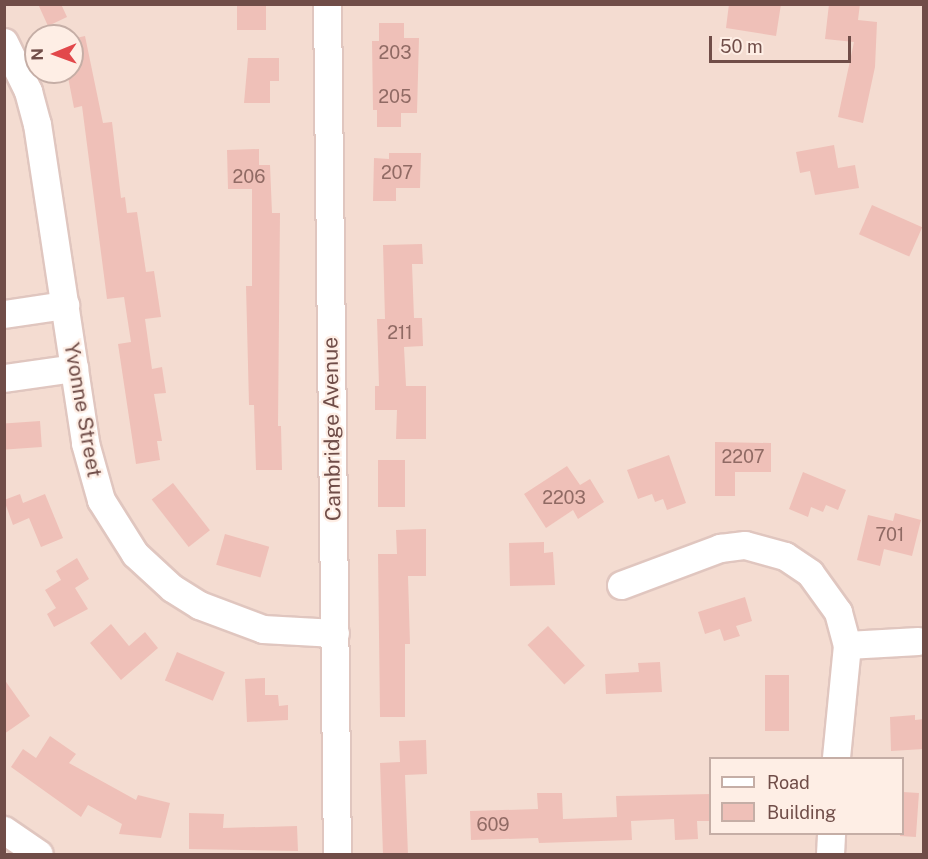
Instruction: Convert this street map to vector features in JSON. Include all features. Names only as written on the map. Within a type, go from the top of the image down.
[{"type":"street","name":"Cambridge Avenue","points":[[327,4],[337,855]]},
{"type":"street","name":"Yvonne Street","points":[[5,43],[28,91],[37,124],[90,466],[101,500],[122,537],[147,567],[199,605],[226,617],[263,628],[334,633]]},
{"type":"street","points":[[4,314],[65,305]]},
{"type":"street","points":[[4,378],[74,368]]},
{"type":"street","points":[[621,585],[720,548],[760,548],[799,564],[820,583],[838,612],[847,645],[836,757]]},
{"type":"street","points":[[847,645],[918,641]]},
{"type":"street","points":[[4,830],[39,855]]},
{"type":"street","points":[[830,855],[831,835]]},
{"type":"shaded area","points":[[5,5],[923,5],[923,854],[5,854]]},
{"type":"building","points":[[38,4],[61,4],[67,17],[47,24]]},
{"type":"building","points":[[237,4],[266,4],[266,30],[237,30]]},
{"type":"building","points":[[729,4],[781,4],[776,36],[726,28]]},
{"type":"building","points":[[829,4],[860,4],[858,20],[877,22],[875,67],[863,123],[838,117],[854,42],[825,39]]},
{"type":"building","points":[[379,23],[404,23],[404,38],[419,38],[417,113],[401,113],[401,127],[377,127],[377,110],[373,110],[372,41],[379,41]]},
{"type":"building","points":[[84,36],[103,123],[112,122],[121,198],[125,197],[127,213],[137,212],[146,272],[154,271],[161,317],[145,319],[152,369],[162,367],[166,393],[154,394],[162,441],[157,441],[160,460],[136,464],[118,344],[131,342],[124,297],[107,299],[82,106],[74,108],[69,84],[84,84]]},
{"type":"building","points":[[248,58],[279,58],[279,81],[270,81],[270,103],[244,103]]},
{"type":"building","points":[[834,145],[838,168],[855,165],[859,188],[815,195],[810,171],[800,173],[796,152]]},
{"type":"building","points":[[259,149],[259,165],[270,165],[272,213],[280,213],[278,426],[281,426],[282,470],[256,470],[254,405],[249,405],[246,286],[252,286],[252,189],[228,189],[227,150]]},
{"type":"building","points":[[389,153],[421,153],[420,188],[396,188],[396,201],[373,201],[374,158],[389,159]]},
{"type":"building","points":[[872,205],[922,227],[909,257],[859,234]]},
{"type":"building","points":[[422,244],[423,264],[412,264],[414,318],[422,318],[423,346],[404,347],[406,386],[426,386],[426,439],[396,439],[397,410],[375,410],[375,386],[379,386],[377,319],[385,319],[383,245]]},
{"type":"building","points":[[40,421],[42,447],[6,449],[4,424]]},
{"type":"building","points":[[715,442],[771,443],[771,472],[735,472],[735,496],[715,496]]},
{"type":"building","points":[[669,455],[686,503],[667,510],[663,499],[655,502],[652,494],[638,499],[627,470]]},
{"type":"building","points":[[378,460],[405,460],[405,507],[378,507]]},
{"type":"building","points":[[567,466],[580,485],[590,479],[604,502],[578,519],[573,510],[546,528],[524,494]]},
{"type":"building","points":[[803,472],[846,490],[838,510],[826,505],[823,512],[811,507],[808,517],[789,509]]},
{"type":"building","points":[[173,483],[210,530],[189,547],[152,500]]},
{"type":"building","points":[[20,494],[23,503],[45,494],[63,538],[41,547],[29,518],[13,525],[4,500]]},
{"type":"building","points":[[895,513],[921,520],[912,556],[884,549],[880,566],[857,560],[868,515],[893,521]]},
{"type":"building","points":[[426,529],[426,576],[408,576],[410,644],[405,644],[405,717],[380,717],[378,554],[397,554],[396,530]]},
{"type":"building","points":[[225,534],[269,547],[260,577],[216,565]]},
{"type":"building","points":[[544,542],[544,553],[553,552],[555,585],[510,586],[509,543]]},
{"type":"building","points":[[77,558],[89,579],[75,588],[88,609],[54,627],[47,614],[56,608],[45,590],[61,580],[56,571]]},
{"type":"building","points":[[745,597],[752,621],[736,626],[740,636],[724,641],[720,629],[705,634],[698,612]]},
{"type":"building","points":[[111,624],[129,646],[145,632],[158,648],[121,680],[90,643]]},
{"type":"building","points":[[548,626],[585,665],[564,685],[528,645]]},
{"type":"building","points":[[177,652],[225,672],[213,701],[165,681]]},
{"type":"building","points":[[660,662],[662,692],[606,694],[605,674],[639,672],[638,663]]},
{"type":"building","points":[[765,675],[789,675],[789,731],[765,731]]},
{"type":"building","points":[[265,678],[265,695],[278,695],[279,706],[288,705],[288,720],[247,722],[245,679]]},
{"type":"building","points":[[4,679],[30,716],[4,734]]},
{"type":"building","points":[[915,715],[915,720],[924,719],[924,749],[891,751],[890,717]]},
{"type":"building","points":[[50,736],[76,754],[69,763],[136,800],[138,795],[170,803],[161,838],[119,834],[122,824],[88,805],[81,817],[11,767],[23,749],[36,758]]},
{"type":"building","points":[[426,740],[427,774],[405,775],[408,855],[383,855],[380,763],[400,762],[399,741]]},
{"type":"building","points":[[904,792],[919,793],[916,837],[900,836],[904,835]]},
{"type":"building","points":[[537,793],[562,793],[563,819],[617,817],[616,796],[709,794],[709,821],[697,821],[698,839],[675,840],[674,819],[631,821],[632,840],[539,843],[538,838],[471,840],[470,811],[538,809]]},
{"type":"building","points":[[189,813],[224,814],[223,828],[297,826],[298,851],[189,849]]}]
